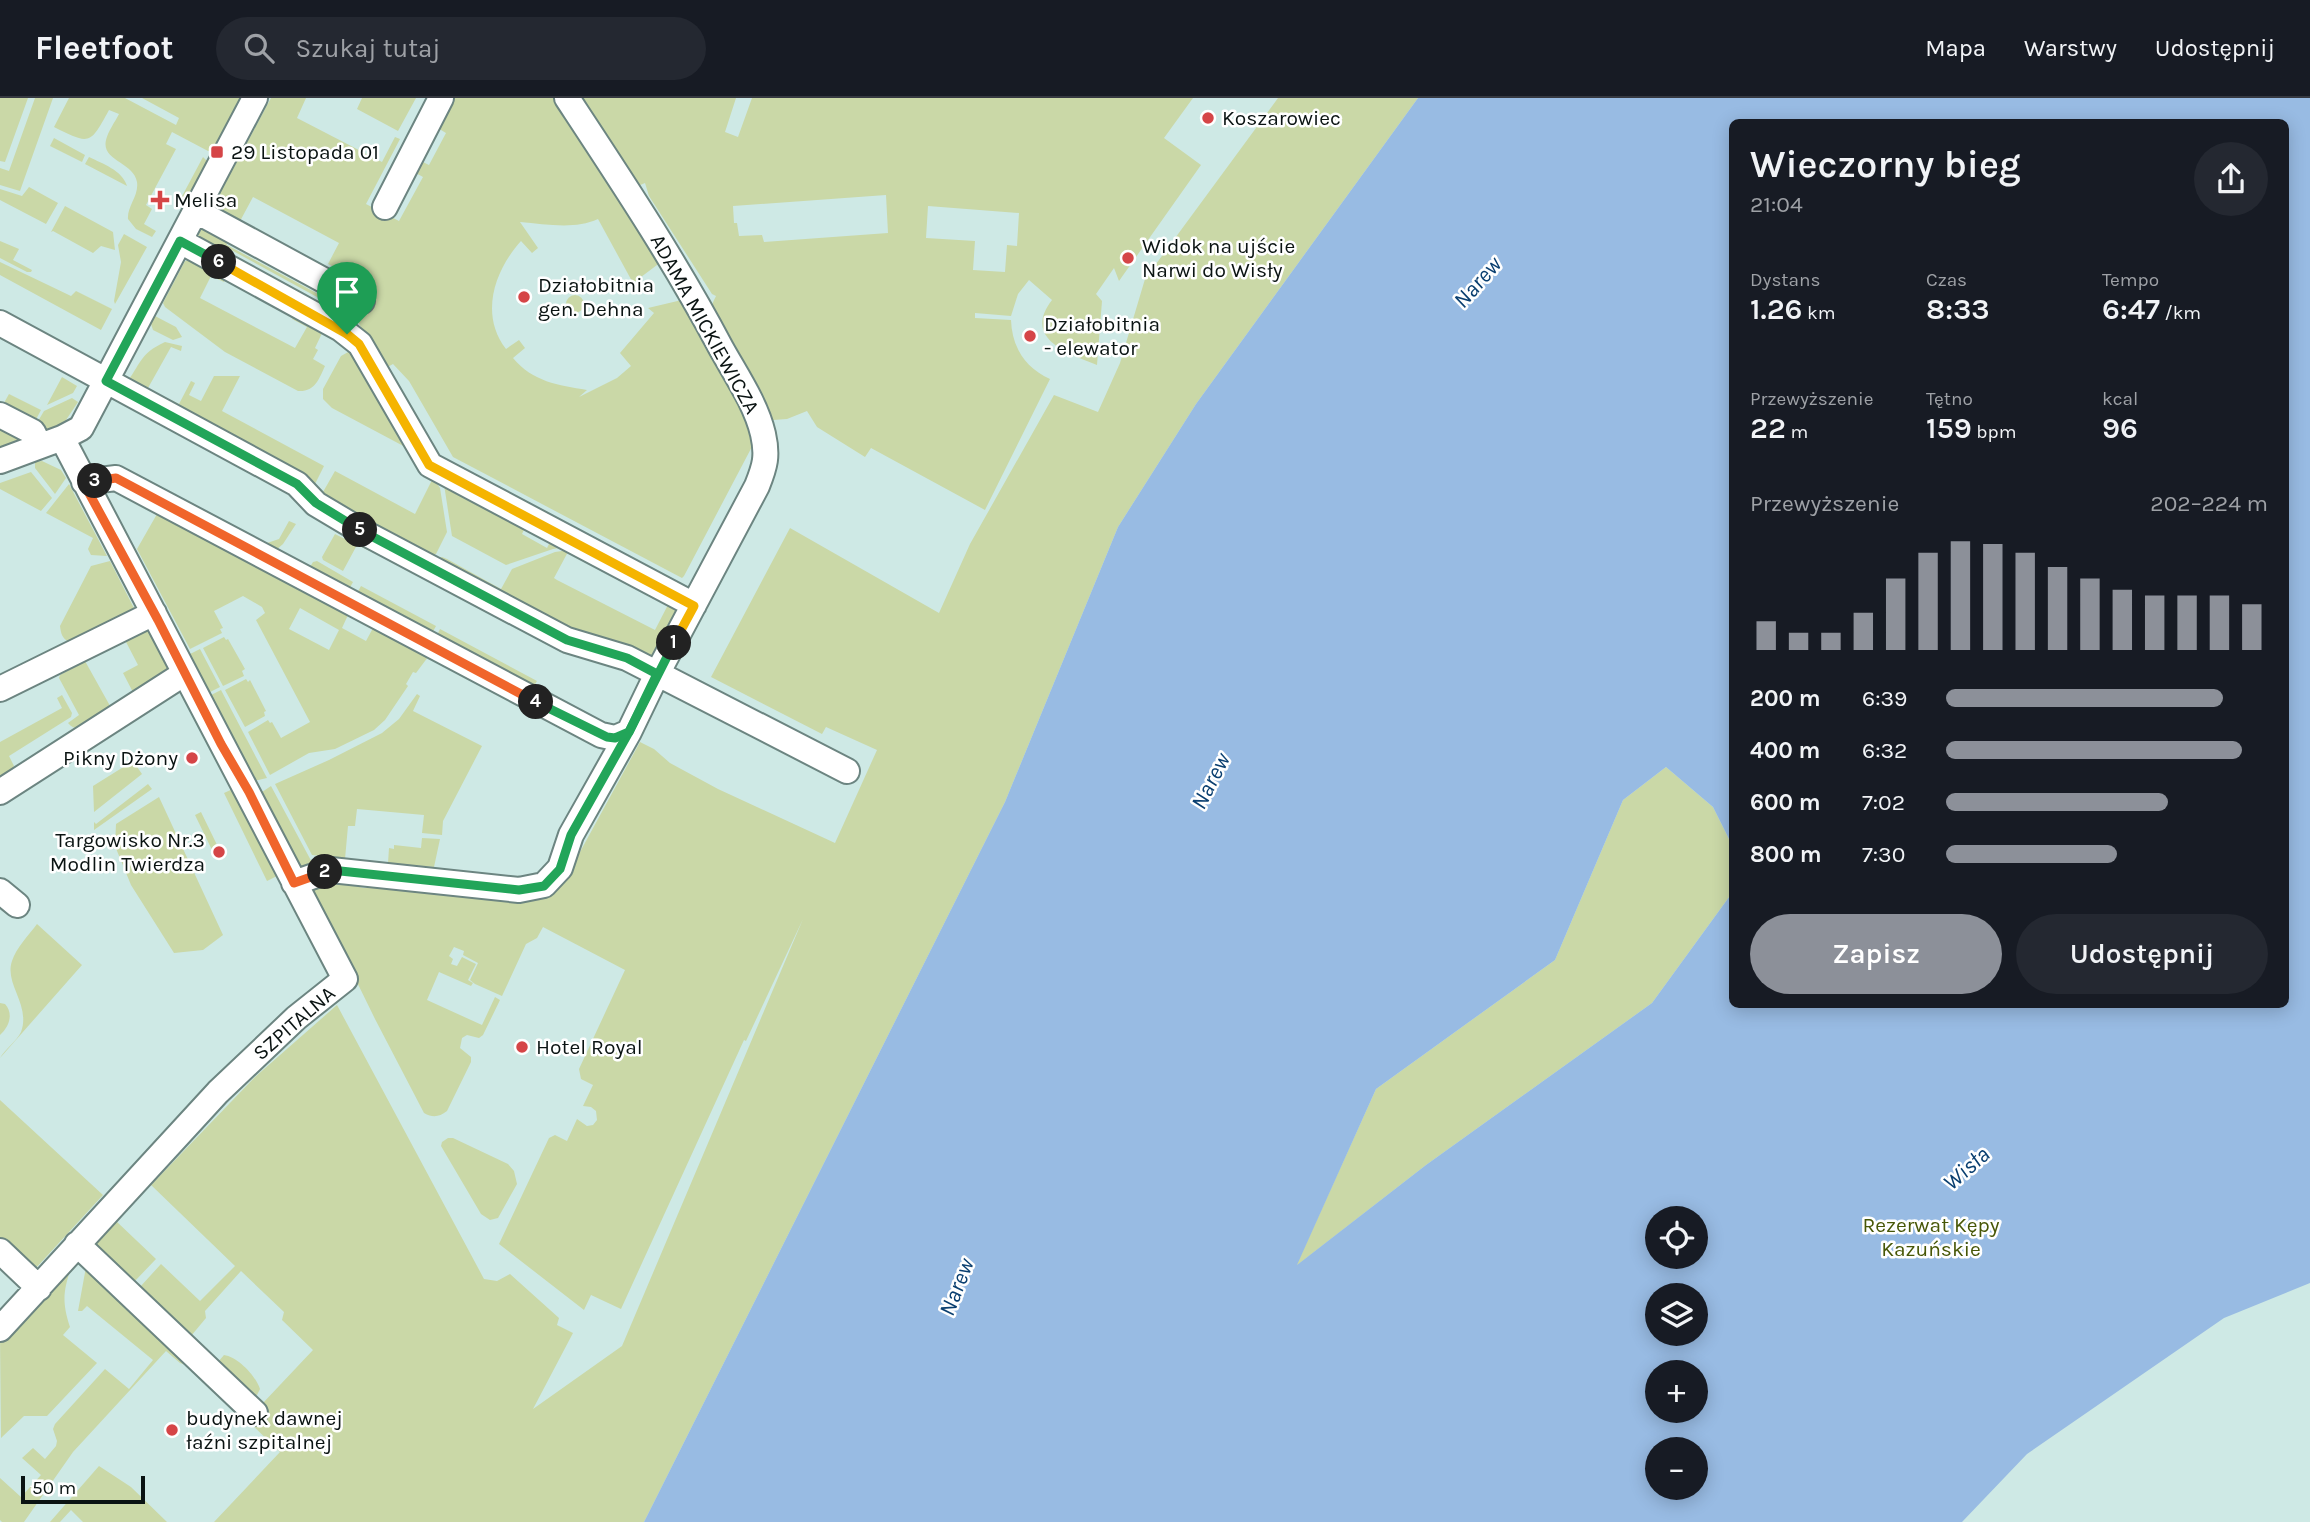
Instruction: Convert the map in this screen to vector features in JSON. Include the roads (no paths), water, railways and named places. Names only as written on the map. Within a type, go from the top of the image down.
[{"type":"street","points":[[0,461],[81,428],[255,98]]},
{"type":"street","points":[[385,207],[441,98]]},
{"type":"street","name":"ADAMA MICKIEWICZA","points":[[294,883],[331,870],[519,890],[544,886],[560,869],[571,835],[629,732],[757,486],[766,463],[762,431],[755,411],[666,249],[567,98]]},
{"type":"street","points":[[196,211],[362,302]]},
{"type":"street","points":[[180,241],[341,329],[359,344],[429,465],[694,606]]},
{"type":"street","points":[[0,323],[297,484],[316,503],[352,525],[567,640],[627,658],[847,771]]},
{"type":"street","points":[[0,415],[51,442]]},
{"type":"street","name":"SZPITALNA","points":[[0,1329],[218,1092],[296,1018],[345,979],[249,792],[83,482],[51,442]]},
{"type":"street","points":[[83,482],[116,478],[601,735],[615,738],[629,732]]},
{"type":"street","points":[[0,688],[154,613]]},
{"type":"street","points":[[0,792],[185,673]]},
{"type":"street","points":[[77,1244],[255,1413]]},
{"type":"street","points":[[0,1251],[39,1288]]},
{"type":"water","points":[[1418,98],[2310,98],[2310,1283],[2224,1318],[2027,1454],[1962,1522],[644,1522],[1005,802],[1118,527],[1196,404]]},
{"type":"place","name":"Koszarowiec","points":[[1208,118]]},
{"type":"place","name":"29 Listopada 01","points":[[217,152]]},
{"type":"place","name":"Melisa","points":[[160,200]]},
{"type":"place","name":"Widok na ujście Narwi do Wisły","points":[[1128,258]]},
{"type":"place","name":"Działobitnia gen. Dehna","points":[[524,297]]},
{"type":"place","name":"Działobitnia - elewator","points":[[1030,336]]},
{"type":"place","name":"Pikny Dżony","points":[[192,758]]},
{"type":"place","name":"Targowisko Nr.3 Modlin Twierdza","points":[[219,852]]},
{"type":"place","name":"Hotel Royal","points":[[522,1047]]},
{"type":"place","name":"budynek dawnej łaźni szpitalnej","points":[[172,1430]]},
{"type":"water label","name":"Narew","points":[[1477,282]]},
{"type":"water label","name":"Narew","points":[[1210,781]]},
{"type":"water label","name":"Wisła","points":[[1966,1168]]},
{"type":"water label","name":"Narew","points":[[956,1287]]},
{"type":"park label","name":"Rezerwat Kępy Kazuńskie","points":[[1931,1237]]}]
